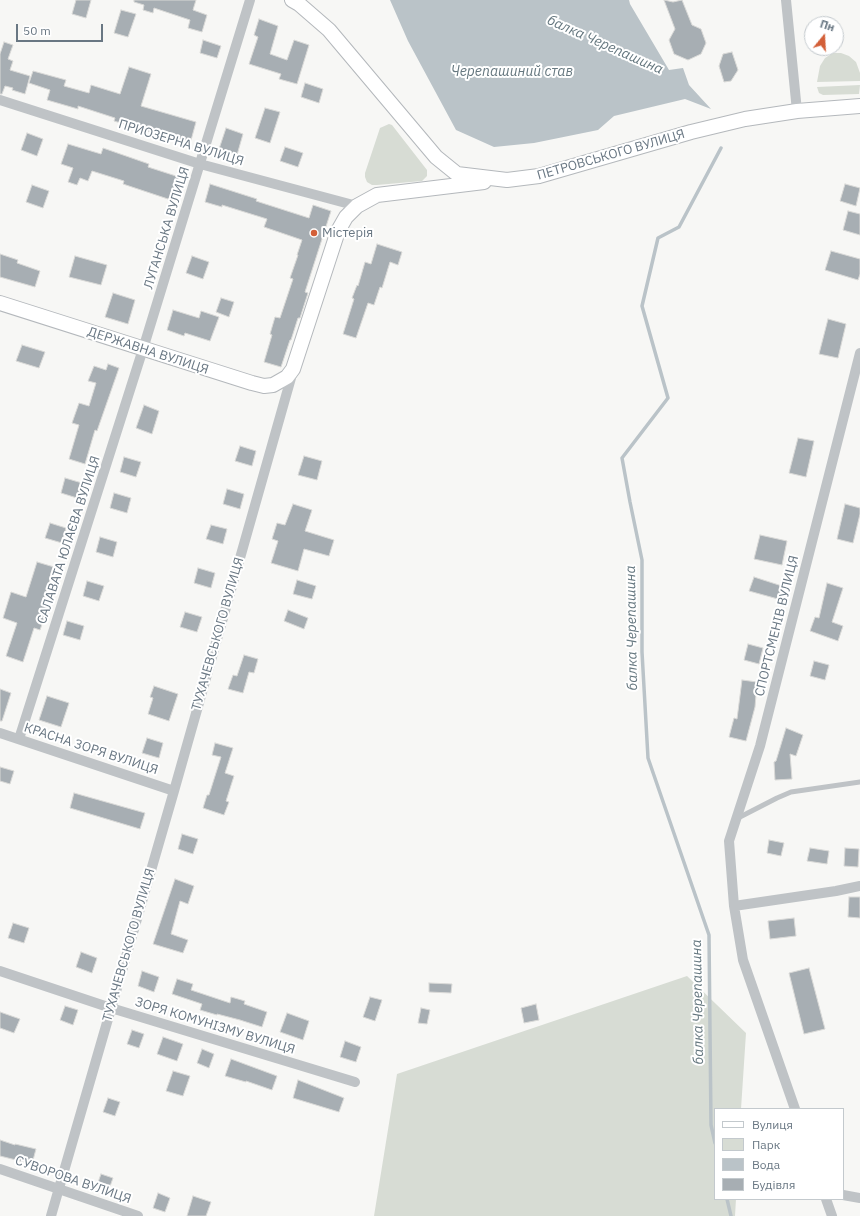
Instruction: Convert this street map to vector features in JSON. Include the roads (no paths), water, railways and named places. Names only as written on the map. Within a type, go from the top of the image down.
[{"type":"main road","name":"ПЕТРОВСЬКОГО ВУЛИЦЯ","points":[[292,0],[299,4],[329,30],[436,157],[457,174],[507,180],[539,176],[691,132],[745,119],[796,111],[860,106]]},
{"type":"main road","name":"ТУХАЧЕВСЬКОГО ВУЛИЦЯ","points":[[293,370],[338,231],[346,217],[356,206],[377,195],[507,180]]},
{"type":"main road","name":"ДЕРЖАВНА ВУЛИЦЯ","points":[[0,303],[264,386],[273,385],[279,382],[287,377],[293,370]]},
{"type":"street","name":"ЛУГАНСЬКА ВУЛИЦЯ","points":[[143,349],[250,0]]},
{"type":"street","points":[[786,0],[796,111]]},
{"type":"street","name":"ПРИОЗЕРНА ВУЛИЦЯ","points":[[0,100],[200,164],[356,206]]},
{"type":"street","name":"САЛАВАТА ЮЛАЄВА ВУЛИЦЯ","points":[[19,739],[143,349]]},
{"type":"street","name":"СПОРТСМЕНІВ ВУЛИЦЯ","points":[[795,1108],[743,960],[734,906],[729,841],[760,746],[860,353]]},
{"type":"street","name":"ТУХАЧЕВСЬКОГО ВУЛИЦЯ","points":[[51,1216],[293,370]]},
{"type":"street","name":"КРАСНА ЗОРЯ ВУЛИЦЯ","points":[[0,733],[174,790]]},
{"type":"street","points":[[734,906],[860,886]]},
{"type":"street","name":"ЗОРЯ КОМУНІЗМУ ВУЛИЦЯ","points":[[0,971],[111,1008],[355,1082]]},
{"type":"street","name":"СУВОРОВА ВУЛИЦЯ","points":[[0,1169],[138,1216]]},
{"type":"street","points":[[844,1195],[860,1198]]},
{"type":"street","points":[[826,1200],[832,1216]]},
{"type":"lane","points":[[736,819],[791,792],[860,782]]},
{"type":"water","name":"Черепашиний став","points":[[390,0],[629,0],[669,70],[683,68],[689,85],[711,109],[685,99],[614,116],[598,130],[534,143],[494,147],[456,130],[408,41]]},
{"type":"waterway","name":"балка Черепашина","points":[[714,1138],[711,1125],[709,935],[648,758],[642,652],[642,560],[622,458],[668,398],[642,306],[658,238],[679,227],[721,148]]},
{"type":"waterway","name":"балка Черепашина","points":[[727,1200],[731,1216]]},
{"type":"place","name":"Містерія","points":[[314,233]]}]
